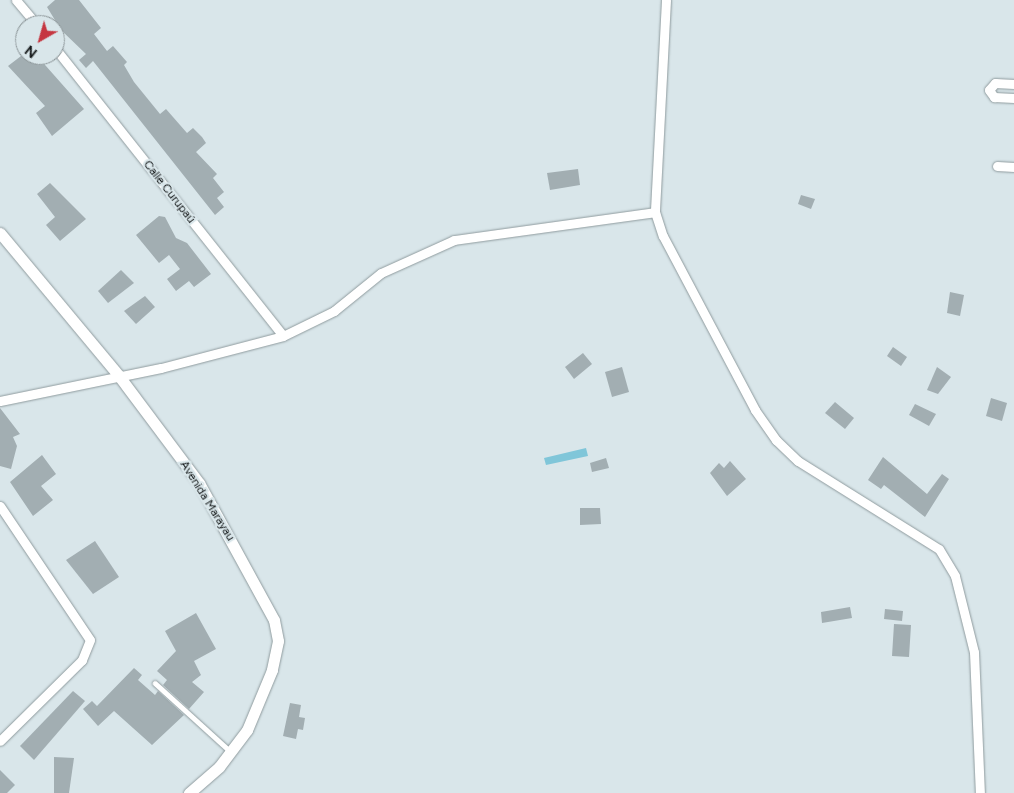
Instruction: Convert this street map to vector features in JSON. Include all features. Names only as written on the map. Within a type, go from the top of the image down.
[{"type":"street","points":[[16,0],[28,15]]},
{"type":"street","points":[[666,0],[655,212],[663,236],[755,410],[776,440],[798,461],[939,549],[955,576],[974,652],[980,793]]},
{"type":"street","name":"Calle Curupaú","points":[[65,61],[283,336]]},
{"type":"street","points":[[1014,84],[995,82],[989,90],[994,97],[1014,98]]},
{"type":"street","points":[[998,166],[1014,168]]},
{"type":"street","points":[[0,401],[239,350],[283,336],[334,311],[381,273],[454,240],[655,212]]},
{"type":"street","name":"Avenida Marayau","points":[[0,233],[119,376],[199,483],[274,620],[278,641],[272,670],[247,730],[232,753],[190,793]]},
{"type":"street","points":[[0,506],[90,640],[82,660],[0,741]]},
{"type":"lane","points":[[156,683],[232,753]]},
{"type":"water","points":[[586,448],[588,456],[546,465],[544,458]]},
{"type":"building","points":[[55,0],[79,0],[101,28],[94,34],[107,51],[113,46],[127,62],[124,65],[134,82],[160,114],[166,109],[187,133],[193,128],[202,137],[206,143],[196,152],[217,174],[213,178],[224,192],[217,198],[224,207],[215,215],[93,61],[86,68],[79,60],[86,54],[65,34],[65,15],[52,15],[47,7]]},
{"type":"building","points":[[15,61],[15,65],[45,65],[84,109],[52,136],[36,113],[45,106],[8,66]]},
{"type":"building","points":[[578,169],[580,185],[550,190],[547,173]]},
{"type":"building","points":[[50,183],[86,219],[60,241],[46,225],[55,217],[37,194]]},
{"type":"building","points":[[801,195],[815,199],[811,209],[798,204]]},
{"type":"building","points":[[159,216],[165,217],[176,238],[187,243],[211,274],[194,287],[189,281],[176,291],[167,279],[180,269],[169,255],[159,263],[136,235]]},
{"type":"building","points":[[121,270],[134,283],[108,303],[98,291]]},
{"type":"building","points":[[950,292],[964,295],[960,316],[947,313]]},
{"type":"building","points":[[145,296],[155,307],[136,324],[124,311]]},
{"type":"building","points":[[893,347],[907,357],[901,366],[887,356]]},
{"type":"building","points":[[583,353],[592,364],[574,379],[565,367]]},
{"type":"building","points":[[622,367],[629,392],[612,397],[605,372]]},
{"type":"building","points":[[937,367],[951,377],[938,394],[927,390]]},
{"type":"building","points":[[991,398],[1007,403],[1002,421],[986,416]]},
{"type":"building","points":[[835,402],[854,418],[845,429],[825,413]]},
{"type":"building","points":[[915,404],[936,414],[929,426],[909,415]]},
{"type":"building","points":[[0,408],[20,434],[13,437],[17,446],[11,469],[0,466]]},
{"type":"building","points":[[42,455],[56,474],[41,486],[53,500],[33,516],[10,482]]},
{"type":"building","points":[[883,457],[927,494],[942,474],[949,479],[925,517],[884,485],[881,489],[868,480]]},
{"type":"building","points":[[606,458],[609,468],[592,472],[590,463]]},
{"type":"building","points":[[730,461],[746,479],[727,496],[710,473],[719,463],[724,468]]},
{"type":"building","points":[[580,508],[600,508],[601,524],[580,525]]},
{"type":"building","points":[[95,541],[119,577],[93,594],[66,560]]},
{"type":"building","points":[[850,607],[852,618],[822,623],[821,612]]},
{"type":"building","points":[[885,609],[903,611],[902,621],[884,619]]},
{"type":"building","points":[[196,613],[216,649],[194,661],[201,675],[192,682],[204,692],[189,709],[163,685],[167,680],[157,671],[176,651],[165,631]]},
{"type":"building","points":[[894,624],[911,625],[909,657],[892,656]]},
{"type":"building","points":[[134,668],[142,675],[138,680],[155,695],[158,691],[184,715],[152,745],[114,711],[98,726],[83,709],[92,701],[97,706]]},
{"type":"building","points":[[73,691],[85,701],[34,760],[20,746]]},
{"type":"building","points":[[290,703],[301,705],[299,717],[305,718],[303,730],[298,729],[296,739],[283,736]]},
{"type":"building","points":[[54,757],[74,758],[69,793],[54,793]]},
{"type":"building","points":[[0,770],[15,785],[7,793],[0,793]]}]
